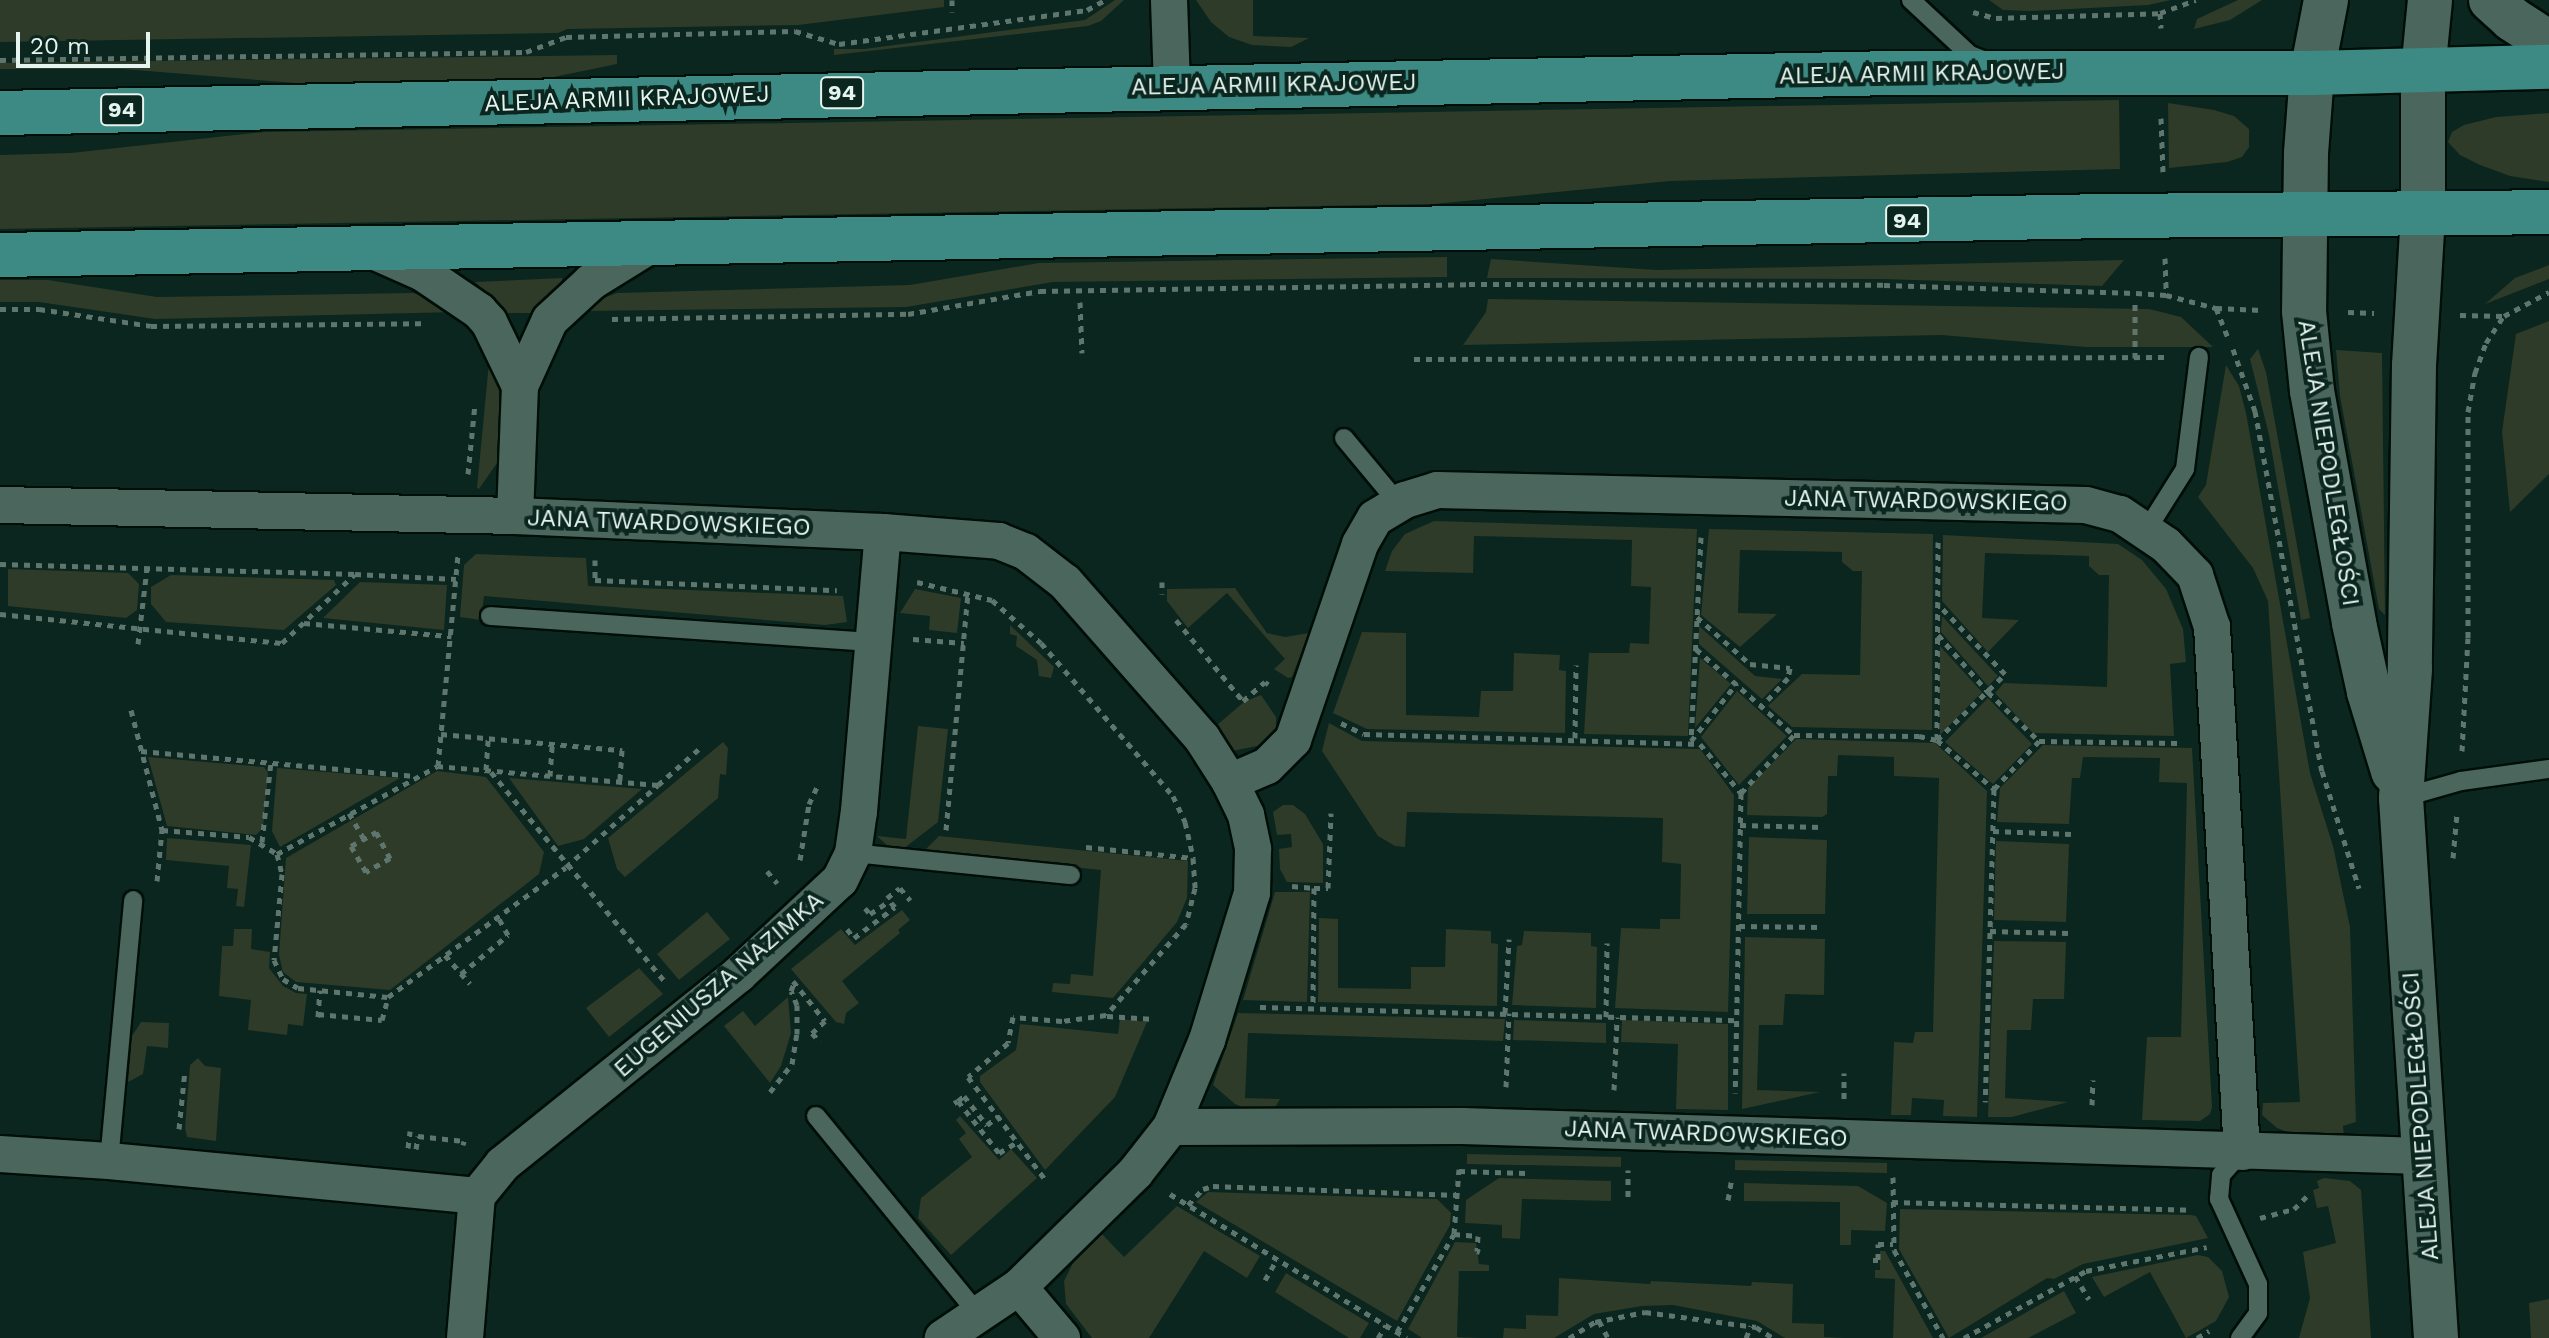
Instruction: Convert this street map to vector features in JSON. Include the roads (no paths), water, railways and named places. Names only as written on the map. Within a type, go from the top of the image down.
[{"type":"main road","name":"ALEJA ARMII KRAJOWEJ","points":[[0,113],[1172,87],[2017,73],[2312,73],[2549,67]]},
{"type":"main road","name":"94","points":[[0,255],[2549,212]]},
{"type":"street","points":[[1169,0],[1172,87]]},
{"type":"street","name":"ALEJA NIEPODLEGŁOŚCI","points":[[2326,0],[2312,73],[2306,153],[2304,311],[2312,391],[2369,692],[2401,798]]},
{"type":"street","name":"ALEJA NIEPODLEGŁOŚCI","points":[[2430,0],[2423,71],[2423,214],[2414,365],[2410,669],[2401,798],[2436,1338]]},
{"type":"street","points":[[2491,0],[2512,19],[2549,43]]},
{"type":"street","points":[[515,516],[520,386],[550,320],[591,282],[649,246]]},
{"type":"street","points":[[369,250],[423,273],[456,293],[489,322],[520,386]]},
{"type":"street","name":"JANA TWARDOWSKIEGO","points":[[1230,782],[1267,766],[1293,740],[1360,544],[1375,518],[1399,504],[1437,490],[2086,505],[2120,514],[2146,531],[2195,575],[2212,627],[2242,1152]]},
{"type":"street","name":"JANA TWARDOWSKIEGO","points":[[0,505],[515,516],[883,532],[999,541],[1026,552],[1065,582],[1202,738],[1230,782],[1246,815],[1252,893],[1219,1006],[1171,1127],[1135,1173],[1019,1287],[943,1338]]},
{"type":"street","name":"EUGENIUSZA NAZIMKA","points":[[477,1196],[503,1164],[738,975],[840,880],[853,853],[883,532]]},
{"type":"street","name":"JANA TWARDOWSKIEGO","points":[[1171,1127],[1462,1126],[2423,1156]]},
{"type":"street","points":[[0,1154],[109,1161],[477,1196],[465,1338]]},
{"type":"street","points":[[1019,1287],[1062,1338]]},
{"type":"lane","points":[[1911,0],[1970,55],[2017,73]]},
{"type":"lane","points":[[2146,531],[2185,469],[2199,357]]},
{"type":"lane","points":[[1344,438],[1399,504]]},
{"type":"lane","points":[[490,616],[873,642]]},
{"type":"lane","points":[[2401,798],[2461,781],[2549,769]]},
{"type":"lane","points":[[853,853],[1071,875]]},
{"type":"lane","points":[[109,1161],[133,900]]},
{"type":"lane","points":[[816,1116],[978,1314]]},
{"type":"lane","points":[[2240,1338],[2258,1313],[2258,1284],[2219,1199],[2221,1175],[2242,1152]]}]
